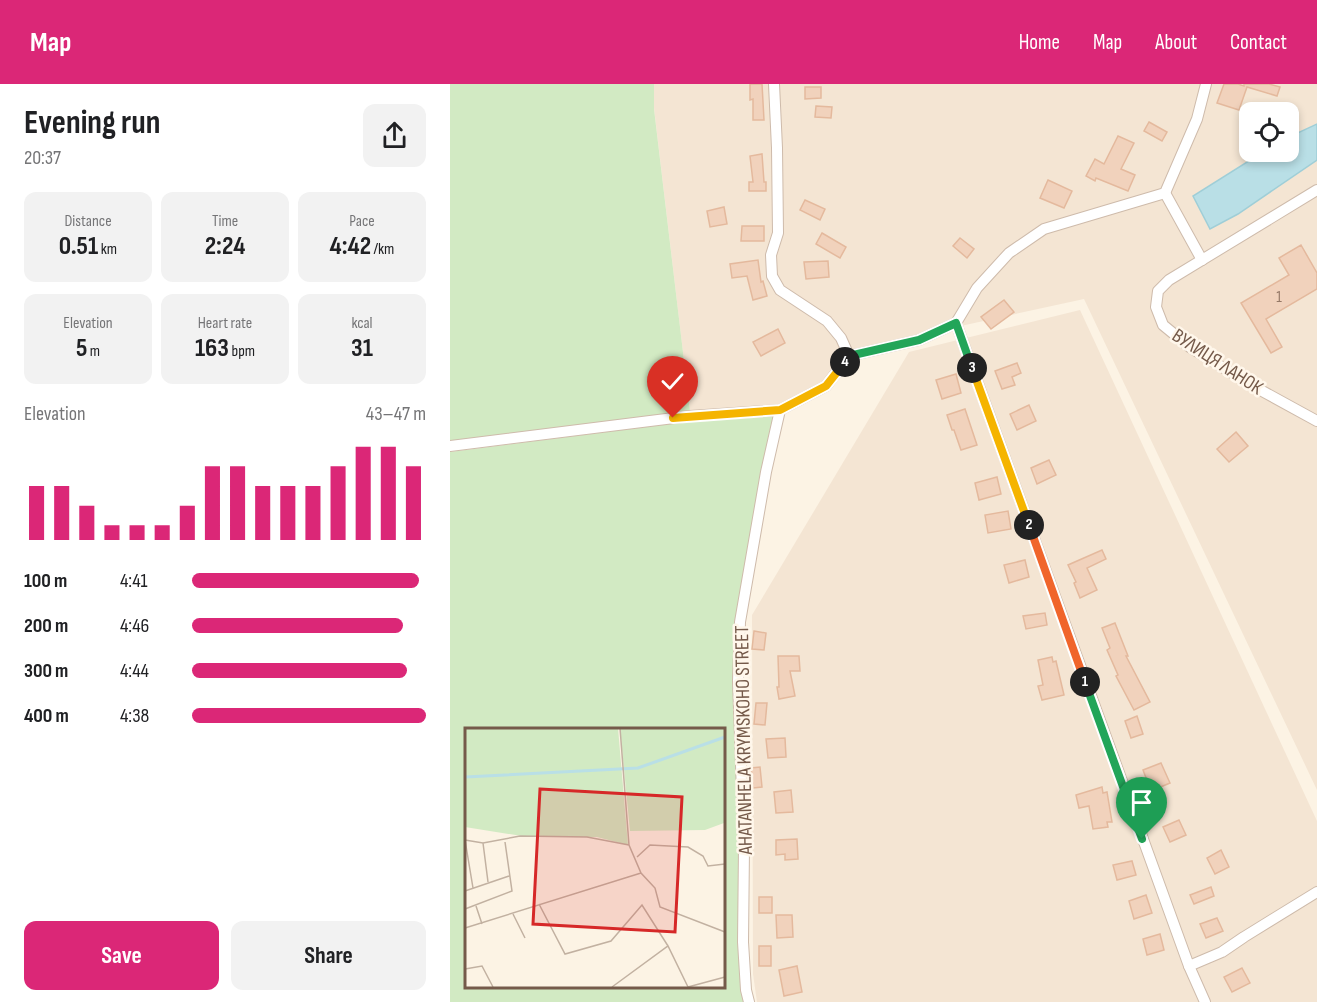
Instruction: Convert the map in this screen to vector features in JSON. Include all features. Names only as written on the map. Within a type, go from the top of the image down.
[{"type":"street","points":[[774,84],[777,233],[771,255],[772,276],[780,290],[827,321],[841,338],[849,356]]},
{"type":"street","points":[[1165,193],[1197,119],[1206,84]]},
{"type":"street","points":[[1165,193],[1202,260],[1317,190]]},
{"type":"street","points":[[450,446],[690,416],[780,410],[826,386],[849,356],[919,340],[956,323],[977,288],[1009,253],[1044,229],[1165,193]]},
{"type":"street","name":"ВУЛИЦЯ ЛАНОК","points":[[1202,260],[1169,280],[1158,291],[1156,307],[1163,324],[1191,348],[1317,421]]},
{"type":"street","points":[[956,323],[1204,1002]]},
{"type":"street","name":"AHATANHELA KRYMSKOHO STREET","points":[[749,1002],[743,942],[744,848],[738,681],[740,622],[766,472],[780,410]]},
{"type":"street","points":[[1189,966],[1222,952],[1317,892]]},
{"type":"shaded area","points":[[654,84],[1317,84],[1317,790],[1084,299],[846,351],[823,382],[778,405],[690,411],[654,108]]},
{"type":"shaded area","points":[[1080,310],[1317,821],[1317,1002],[757,1002],[753,974],[752,615],[909,352]]},
{"type":"green space","points":[[450,84],[654,84],[654,109],[690,411],[450,441]]},
{"type":"green space","points":[[774,415],[737,622],[746,1002],[450,1002],[450,452],[692,421]]},
{"type":"water","points":[[1317,124],[1317,160],[1238,214],[1210,229],[1193,196],[1247,162],[1299,162],[1299,132]]},
{"type":"building","points":[[750,84],[762,84],[764,120],[753,120]]},
{"type":"building","points":[[1224,84],[1244,86],[1244,84],[1269,84],[1280,87],[1277,96],[1247,87],[1242,102],[1239,102],[1239,110],[1217,103]]},
{"type":"building","points":[[805,87],[821,87],[821,98],[805,99]]},
{"type":"building","points":[[816,106],[832,107],[831,118],[815,117]]},
{"type":"building","points":[[1149,122],[1167,132],[1162,141],[1144,131]]},
{"type":"building","points":[[1118,136],[1134,143],[1121,169],[1135,175],[1128,191],[1086,176],[1095,159],[1104,164]]},
{"type":"building","points":[[762,154],[766,191],[749,191],[749,182],[753,182],[750,156]]},
{"type":"building","points":[[1048,180],[1072,191],[1064,208],[1040,198]]},
{"type":"building","points":[[805,200],[825,209],[820,220],[800,210]]},
{"type":"building","points":[[724,207],[727,224],[710,227],[707,211]]},
{"type":"building","points":[[742,226],[764,226],[764,241],[741,241]]},
{"type":"building","points":[[822,233],[846,247],[840,258],[816,244]]},
{"type":"building","points":[[960,238],[974,249],[967,258],[953,246]]},
{"type":"building","points":[[1301,245],[1317,273],[1317,289],[1266,319],[1282,347],[1271,353],[1241,303],[1289,275],[1279,258]]},
{"type":"building","points":[[758,260],[761,282],[763,281],[767,296],[753,300],[747,276],[732,278],[730,264]]},
{"type":"building","points":[[828,261],[829,277],[806,279],[804,262]]},
{"type":"building","points":[[1004,300],[1014,312],[991,329],[981,317]]},
{"type":"building","points":[[778,329],[785,343],[761,356],[753,342]]},
{"type":"building","points":[[1017,363],[1021,373],[1012,377],[1015,385],[1002,389],[995,371]]},
{"type":"building","points":[[956,374],[961,393],[942,399],[936,380]]},
{"type":"building","points":[[1029,405],[1036,421],[1017,430],[1010,414]]},
{"type":"building","points":[[965,409],[977,445],[961,450],[947,415]]},
{"type":"building","points":[[1236,432],[1248,446],[1229,462],[1217,449]]},
{"type":"building","points":[[1049,460],[1056,475],[1037,484],[1031,468]]},
{"type":"building","points":[[997,477],[1001,494],[979,500],[975,483]]},
{"type":"building","points":[[1008,511],[1011,529],[988,533],[985,515]]},
{"type":"building","points":[[1102,550],[1106,559],[1087,568],[1097,590],[1080,598],[1068,565]]},
{"type":"building","points":[[1025,560],[1029,577],[1009,583],[1004,565]]},
{"type":"building","points":[[1045,613],[1047,625],[1026,629],[1023,616]]},
{"type":"building","points":[[1115,623],[1128,656],[1126,656],[1150,702],[1134,710],[1116,676],[1118,675],[1107,650],[1110,648],[1102,628]]},
{"type":"building","points":[[754,631],[766,633],[764,650],[752,649]]},
{"type":"building","points":[[778,656],[799,656],[800,671],[790,671],[795,696],[779,699]]},
{"type":"building","points":[[1052,657],[1053,662],[1056,661],[1064,695],[1042,700],[1038,686],[1043,685],[1038,660]]},
{"type":"building","points":[[756,703],[767,703],[765,725],[754,724]]},
{"type":"building","points":[[1137,716],[1143,734],[1131,738],[1125,721]]},
{"type":"building","points":[[785,738],[786,757],[768,758],[766,739]]},
{"type":"building","points":[[1161,763],[1170,783],[1151,791],[1143,770]]},
{"type":"building","points":[[760,767],[762,787],[753,788],[751,768]]},
{"type":"building","points":[[1102,787],[1103,793],[1107,792],[1112,822],[1107,822],[1108,827],[1093,829],[1089,806],[1079,808],[1076,795]]},
{"type":"building","points":[[791,790],[793,812],[776,813],[774,792]]},
{"type":"building","points":[[1179,820],[1186,835],[1170,842],[1163,827]]},
{"type":"building","points":[[797,839],[798,859],[785,860],[785,854],[776,855],[776,840]]},
{"type":"building","points":[[1221,850],[1229,867],[1215,874],[1207,858]]},
{"type":"building","points":[[1132,861],[1136,875],[1117,880],[1113,865]]},
{"type":"building","points":[[1211,887],[1214,896],[1194,904],[1190,895]]},
{"type":"building","points":[[1146,895],[1152,913],[1134,919],[1129,901]]},
{"type":"building","points":[[759,897],[772,897],[772,913],[759,913]]},
{"type":"building","points":[[776,915],[792,915],[793,937],[777,938]]},
{"type":"building","points":[[1217,918],[1223,931],[1206,938],[1200,924]]},
{"type":"building","points":[[1160,934],[1164,950],[1147,955],[1143,939]]},
{"type":"building","points":[[759,946],[771,946],[771,966],[759,966]]},
{"type":"building","points":[[797,966],[802,992],[784,996],[779,970]]},
{"type":"building","points":[[1242,968],[1250,983],[1232,992],[1224,977]]},
{"type":"route","points":[[673,418],[780,410],[826,386],[849,356],[919,340],[956,323],[1142,839]]}]
